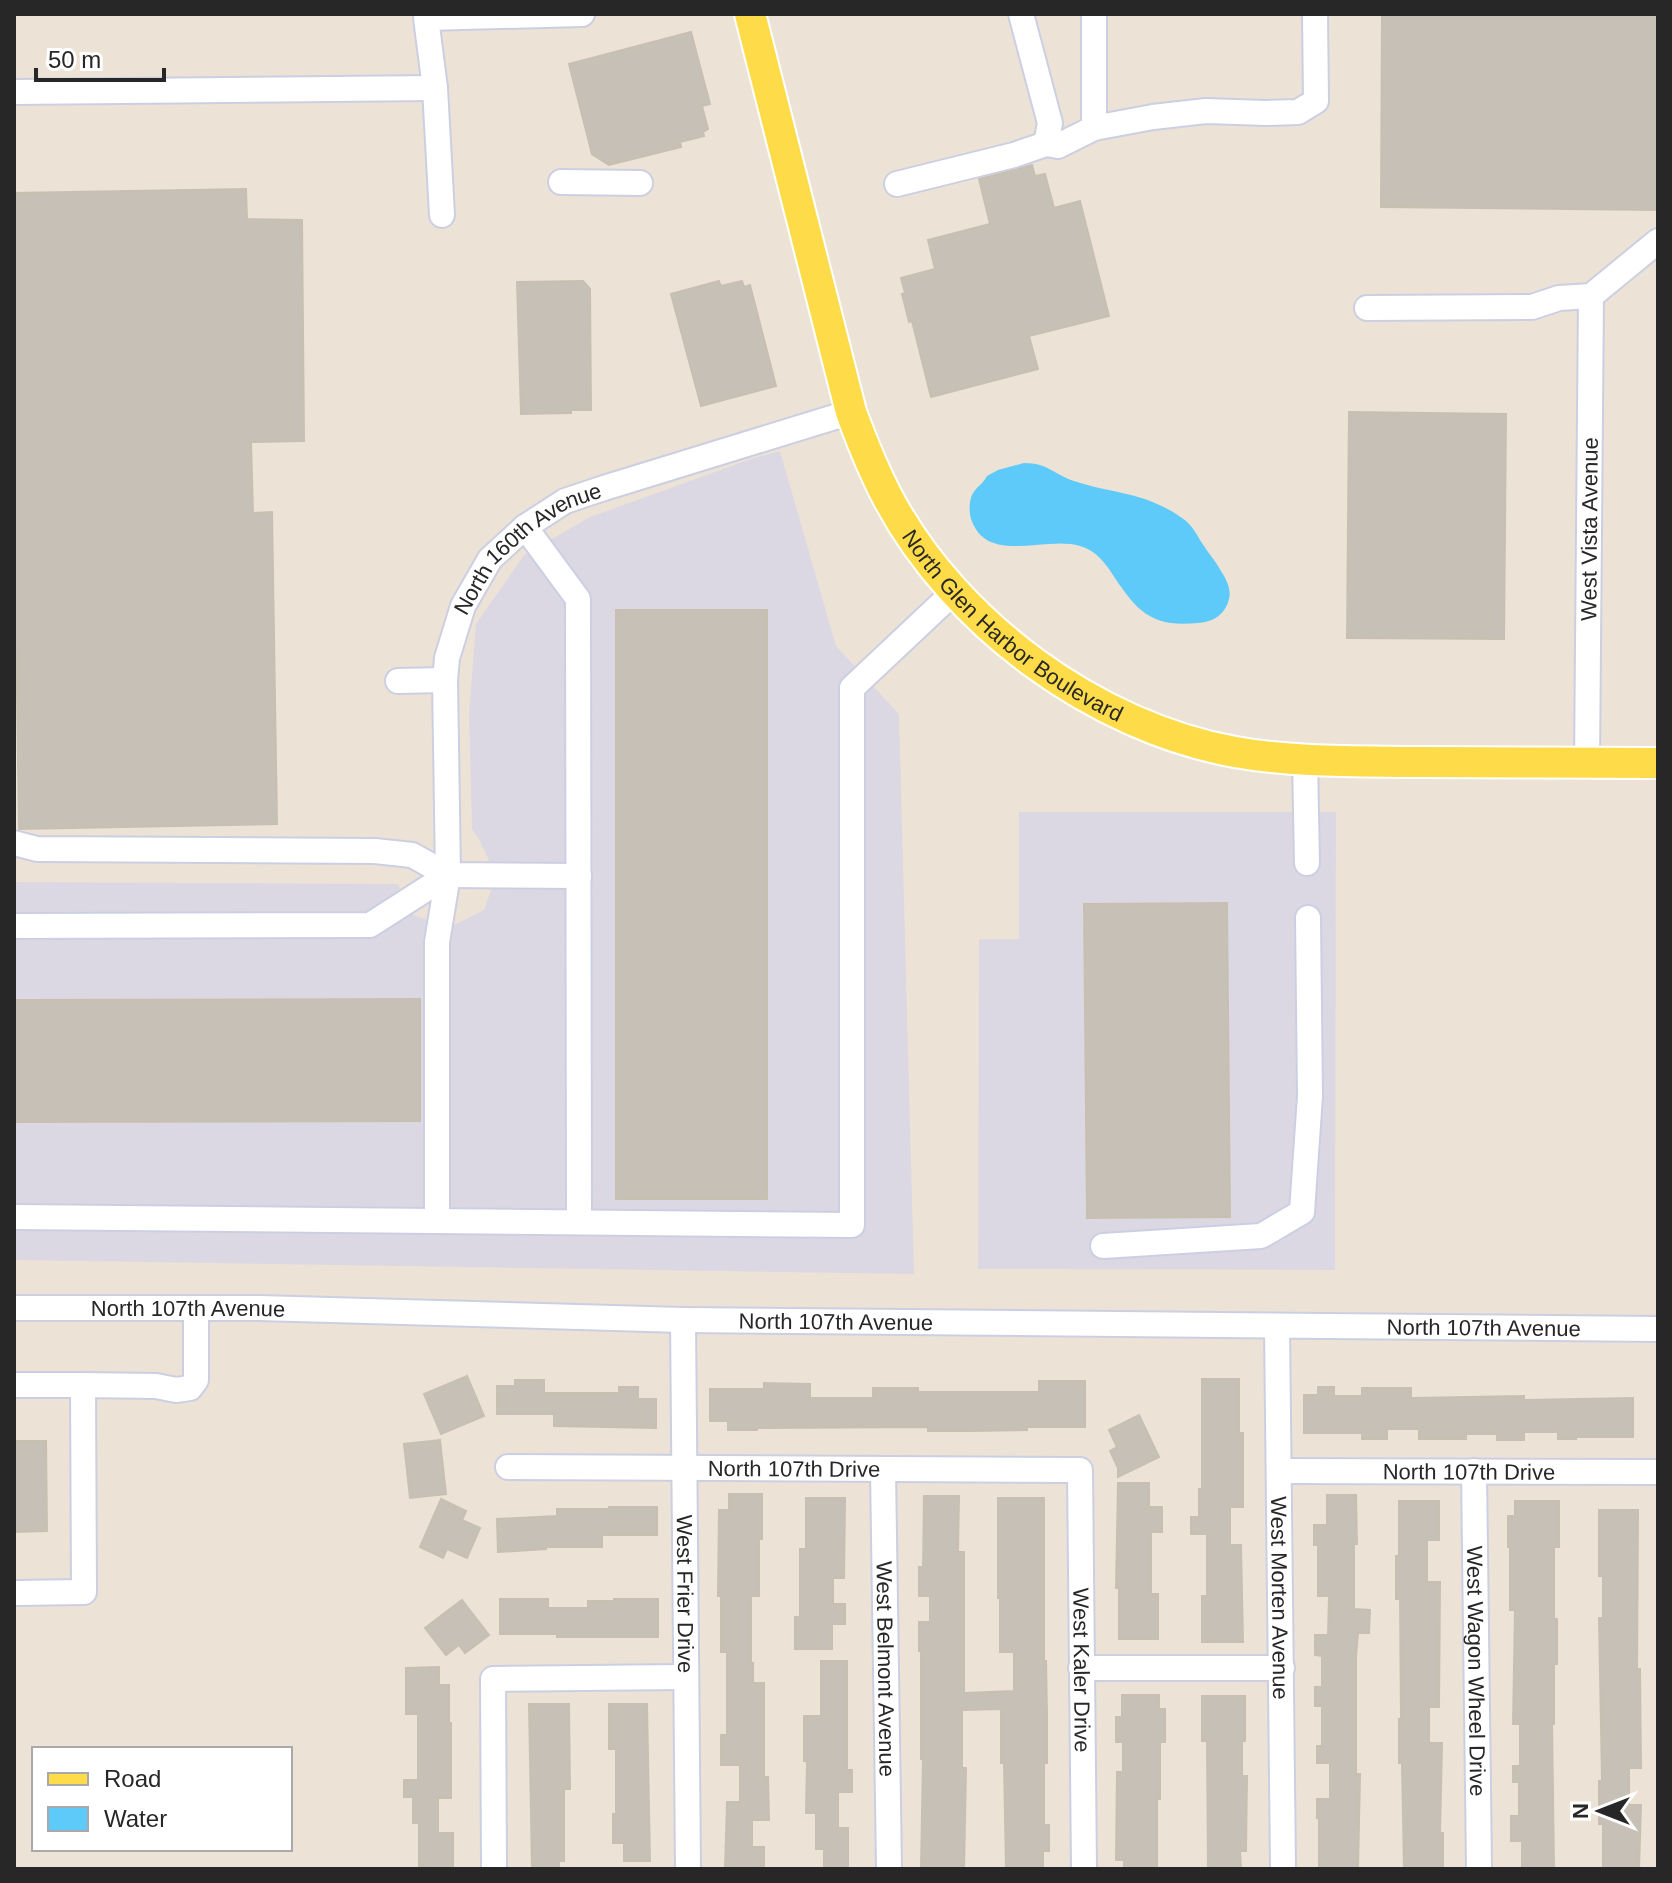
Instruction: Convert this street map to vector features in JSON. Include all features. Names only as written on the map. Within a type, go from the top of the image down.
[{"type":"main road","name":"North Glen Harbor Boulevard","points":[[750,14],[851,412],[874,470],[890,503],[914,540],[954,592],[1010,644],[1057,679],[1145,726],[1236,752],[1305,759],[1398,762],[1658,763]]},
{"type":"street","points":[[442,215],[435,88],[426,18],[582,14]]},
{"type":"street","points":[[1021,14],[1050,123],[1046,144]]},
{"type":"street","points":[[1094,14],[1094,128]]},
{"type":"street","points":[[897,184],[1046,144],[1058,146],[1094,128],[1153,117],[1206,111],[1298,112],[1316,101],[1315,14]]},
{"type":"street","points":[[14,92],[435,88]]},
{"type":"street","points":[[561,182],[640,183]]},
{"type":"street","points":[[1367,308],[1532,307],[1559,298],[1591,296],[1658,241]]},
{"type":"street","name":"West Vista Avenue","points":[[1587,763],[1591,296]]},
{"type":"street","name":"North 160th Avenue","points":[[437,1221],[437,942],[448,875],[445,680],[447,658],[463,606],[490,559],[525,527],[565,501],[851,412]]},
{"type":"street","points":[[525,527],[578,599],[579,1222]]},
{"type":"street","points":[[14,1217],[852,1225],[852,688],[954,592]]},
{"type":"street","points":[[398,681],[445,680]]},
{"type":"street","points":[[1305,759],[1307,863]]},
{"type":"street","points":[[14,843],[37,849],[375,851],[412,855],[448,875],[579,876]]},
{"type":"street","points":[[14,926],[370,925],[448,875]]},
{"type":"street","points":[[1103,1246],[1261,1236],[1302,1212],[1310,1096],[1308,918]]},
{"type":"street","points":[[14,1385],[190,1388],[196,1380],[196,1308]]},
{"type":"street","name":"North 107th Avenue","points":[[17,1314],[196,1308],[683,1320],[1658,1329]]},
{"type":"street","name":"West Frier Drive","points":[[683,1320],[688,1869]]},
{"type":"street","name":"West Morten Avenue","points":[[1277,1326],[1283,1869]]},
{"type":"street","points":[[14,1593],[84,1592],[83,1385]]},
{"type":"street","name":"North 107th Drive","points":[[508,1467],[1080,1470]]},
{"type":"street","name":"West Belmont Avenue","points":[[883,1469],[889,1869]]},
{"type":"street","name":"West Kaler Drive","points":[[1080,1470],[1084,1869]]},
{"type":"street","name":"North 107th Drive","points":[[1279,1471],[1658,1472]]},
{"type":"street","name":"West Wagon Wheel Drive","points":[[1474,1471],[1479,1869]]},
{"type":"street","points":[[1081,1668],[1282,1668]]},
{"type":"street","points":[[494,1869],[493,1679],[685,1677]]},
{"type":"shaded area","points":[[780,451],[836,646],[899,714],[914,1274],[14,1260],[14,882],[398,884],[414,915],[448,928],[484,910],[496,876],[472,829],[469,714],[476,624],[524,555],[590,517]]},
{"type":"shaded area","points":[[1019,812],[1336,812],[1335,1270],[978,1269],[979,939],[1019,939]]},
{"type":"water","points":[[1024,463],[1045,467],[1074,481],[1142,498],[1182,518],[1227,582],[1230,595],[1225,609],[1218,617],[1203,622],[1182,624],[1156,619],[1128,597],[1101,560],[1085,548],[1066,544],[1018,546],[990,542],[979,533],[971,519],[972,495],[987,476]]},
{"type":"building","points":[[1382,14],[1658,14],[1658,210],[1381,207]]},
{"type":"building","points":[[691,32],[710,104],[702,106],[708,129],[703,132],[704,136],[680,142],[681,147],[609,165],[592,154],[569,64]]},
{"type":"building","points":[[1032,165],[1035,176],[1045,174],[1054,208],[1080,201],[1109,316],[1029,336],[1038,369],[931,397],[912,321],[909,322],[901,278],[935,269],[928,240],[990,224],[979,179]]},
{"type":"building","points":[[246,189],[247,219],[302,220],[304,441],[251,442],[253,513],[272,512],[277,824],[19,829],[14,193]]},
{"type":"building","points":[[583,281],[590,289],[591,410],[521,414],[517,282]]},
{"type":"building","points":[[719,281],[721,286],[742,281],[744,287],[750,285],[776,386],[701,406],[671,294]]},
{"type":"building","points":[[1349,412],[1506,414],[1504,639],[1347,638]]},
{"type":"building","points":[[616,610],[767,610],[767,1199],[616,1199]]},
{"type":"building","points":[[1227,903],[1230,1217],[1087,1218],[1084,904]]},
{"type":"building","points":[[420,999],[420,1121],[14,1122],[14,1000]]},
{"type":"building","points":[[467,1376],[484,1416],[441,1434],[424,1394]]},
{"type":"building","points":[[1202,1379],[1239,1379],[1243,1507],[1230,1507],[1230,1545],[1241,1545],[1243,1642],[1202,1642],[1202,1596],[1207,1596],[1207,1534],[1191,1534],[1191,1517],[1199,1517],[1199,1489],[1202,1489]]},
{"type":"building","points":[[515,1380],[544,1380],[544,1393],[619,1393],[619,1387],[638,1387],[638,1399],[656,1399],[656,1428],[554,1426],[554,1414],[497,1414],[497,1386],[515,1386]]},
{"type":"building","points":[[1039,1381],[1085,1381],[1085,1427],[972,1431],[928,1431],[928,1427],[728,1430],[728,1421],[710,1421],[710,1389],[764,1389],[764,1383],[810,1384],[810,1398],[873,1398],[873,1388],[918,1388],[918,1392],[1039,1392]]},
{"type":"building","points":[[1318,1387],[1334,1387],[1334,1396],[1362,1396],[1362,1388],[1411,1388],[1411,1398],[1633,1398],[1633,1437],[1558,1439],[1558,1432],[1524,1432],[1524,1440],[1497,1440],[1497,1434],[1466,1434],[1466,1439],[1419,1439],[1419,1429],[1387,1429],[1387,1439],[1362,1439],[1362,1433],[1304,1433],[1304,1395],[1318,1395]]},
{"type":"building","points":[[1139,1415],[1159,1457],[1118,1477],[1118,1468],[1110,1451],[1117,1447],[1109,1430]]},
{"type":"building","points":[[440,1440],[446,1494],[410,1498],[404,1444]]},
{"type":"building","points":[[14,1441],[46,1441],[47,1531],[14,1532]]},
{"type":"building","points":[[1118,1483],[1149,1483],[1149,1507],[1162,1507],[1162,1532],[1151,1532],[1151,1594],[1158,1594],[1158,1639],[1119,1639],[1119,1588],[1116,1588]]},
{"type":"building","points":[[729,1494],[762,1494],[759,1596],[751,1596],[751,1663],[753,1683],[764,1683],[764,1777],[768,1777],[769,1820],[752,1820],[752,1847],[764,1847],[764,1866],[753,1866],[753,1869],[725,1869],[727,1802],[740,1802],[740,1765],[721,1765],[721,1735],[727,1735],[727,1652],[721,1652],[719,1510],[729,1510]]},
{"type":"building","points":[[1327,1495],[1356,1495],[1354,1609],[1370,1610],[1369,1633],[1358,1633],[1356,1656],[1356,1774],[1360,1774],[1358,1869],[1319,1869],[1317,1799],[1330,1799],[1330,1763],[1317,1763],[1317,1746],[1322,1746],[1322,1706],[1315,1706],[1315,1687],[1322,1687],[1322,1656],[1315,1655],[1315,1635],[1328,1635],[1329,1596],[1318,1596],[1318,1545],[1314,1545],[1314,1525],[1327,1525]]},
{"type":"building","points":[[924,1496],[959,1496],[958,1552],[964,1552],[964,1693],[1014,1691],[1014,1652],[1000,1652],[998,1498],[1044,1498],[1047,1763],[1044,1763],[1044,1825],[1049,1825],[1049,1851],[1043,1851],[1043,1869],[1006,1869],[1001,1709],[962,1710],[962,1768],[966,1768],[964,1869],[921,1869],[923,1759],[919,1622],[930,1622],[930,1596],[919,1596],[919,1567],[923,1567]]},
{"type":"building","points":[[806,1498],[845,1498],[844,1578],[833,1578],[833,1604],[845,1604],[845,1624],[832,1624],[832,1649],[795,1649],[795,1617],[800,1617],[800,1549],[806,1549]]},
{"type":"building","points":[[441,1499],[466,1511],[462,1520],[480,1528],[467,1558],[447,1549],[443,1558],[420,1547]]},
{"type":"building","points":[[1399,1501],[1439,1501],[1439,1540],[1427,1540],[1427,1582],[1440,1582],[1439,1707],[1429,1707],[1429,1743],[1442,1743],[1440,1833],[1443,1833],[1443,1869],[1404,1869],[1402,1763],[1399,1763],[1400,1599],[1396,1599]]},
{"type":"building","points":[[1515,1501],[1559,1501],[1559,1547],[1554,1547],[1557,1664],[1554,1664],[1552,1724],[1554,1869],[1522,1869],[1522,1841],[1511,1841],[1511,1816],[1519,1816],[1519,1782],[1513,1782],[1513,1766],[1520,1766],[1520,1724],[1513,1724],[1515,1610],[1510,1610],[1508,1547],[1508,1516],[1515,1516]]},
{"type":"building","points":[[657,1507],[657,1535],[602,1535],[602,1547],[546,1547],[498,1552],[497,1519],[557,1516],[557,1509]]},
{"type":"building","points":[[1599,1510],[1638,1510],[1637,1669],[1640,1669],[1641,1768],[1629,1768],[1629,1805],[1641,1805],[1639,1869],[1603,1869],[1603,1824],[1599,1824],[1599,1781],[1602,1781],[1599,1618],[1603,1618],[1603,1576],[1599,1576]]},
{"type":"building","points":[[500,1599],[548,1599],[548,1608],[588,1608],[588,1601],[658,1599],[658,1637],[500,1634]]},
{"type":"building","points":[[462,1600],[489,1635],[465,1653],[459,1645],[446,1655],[425,1628]]},
{"type":"building","points":[[821,1661],[847,1661],[847,1770],[852,1770],[852,1792],[838,1792],[838,1828],[848,1828],[848,1868],[824,1868],[824,1849],[816,1849],[816,1813],[806,1813],[804,1716],[821,1716]]},
{"type":"building","points":[[439,1667],[439,1685],[449,1685],[451,1798],[438,1798],[438,1833],[453,1833],[453,1869],[419,1866],[419,1823],[413,1823],[413,1797],[404,1797],[404,1780],[418,1780],[418,1714],[406,1714],[406,1668]]},
{"type":"building","points":[[1122,1695],[1159,1695],[1159,1709],[1165,1709],[1165,1742],[1160,1742],[1160,1799],[1157,1799],[1157,1869],[1124,1869],[1124,1860],[1116,1860],[1117,1772],[1123,1772],[1123,1742],[1116,1742],[1116,1717],[1122,1717]]},
{"type":"building","points":[[1202,1696],[1245,1696],[1242,1776],[1247,1776],[1246,1851],[1240,1851],[1241,1869],[1208,1869],[1207,1741],[1202,1741]]},
{"type":"building","points":[[529,1704],[569,1704],[570,1789],[564,1789],[564,1861],[559,1861],[559,1869],[532,1869]]},
{"type":"building","points":[[609,1704],[647,1704],[650,1861],[624,1861],[624,1843],[613,1843],[616,1749],[609,1749]]}]
